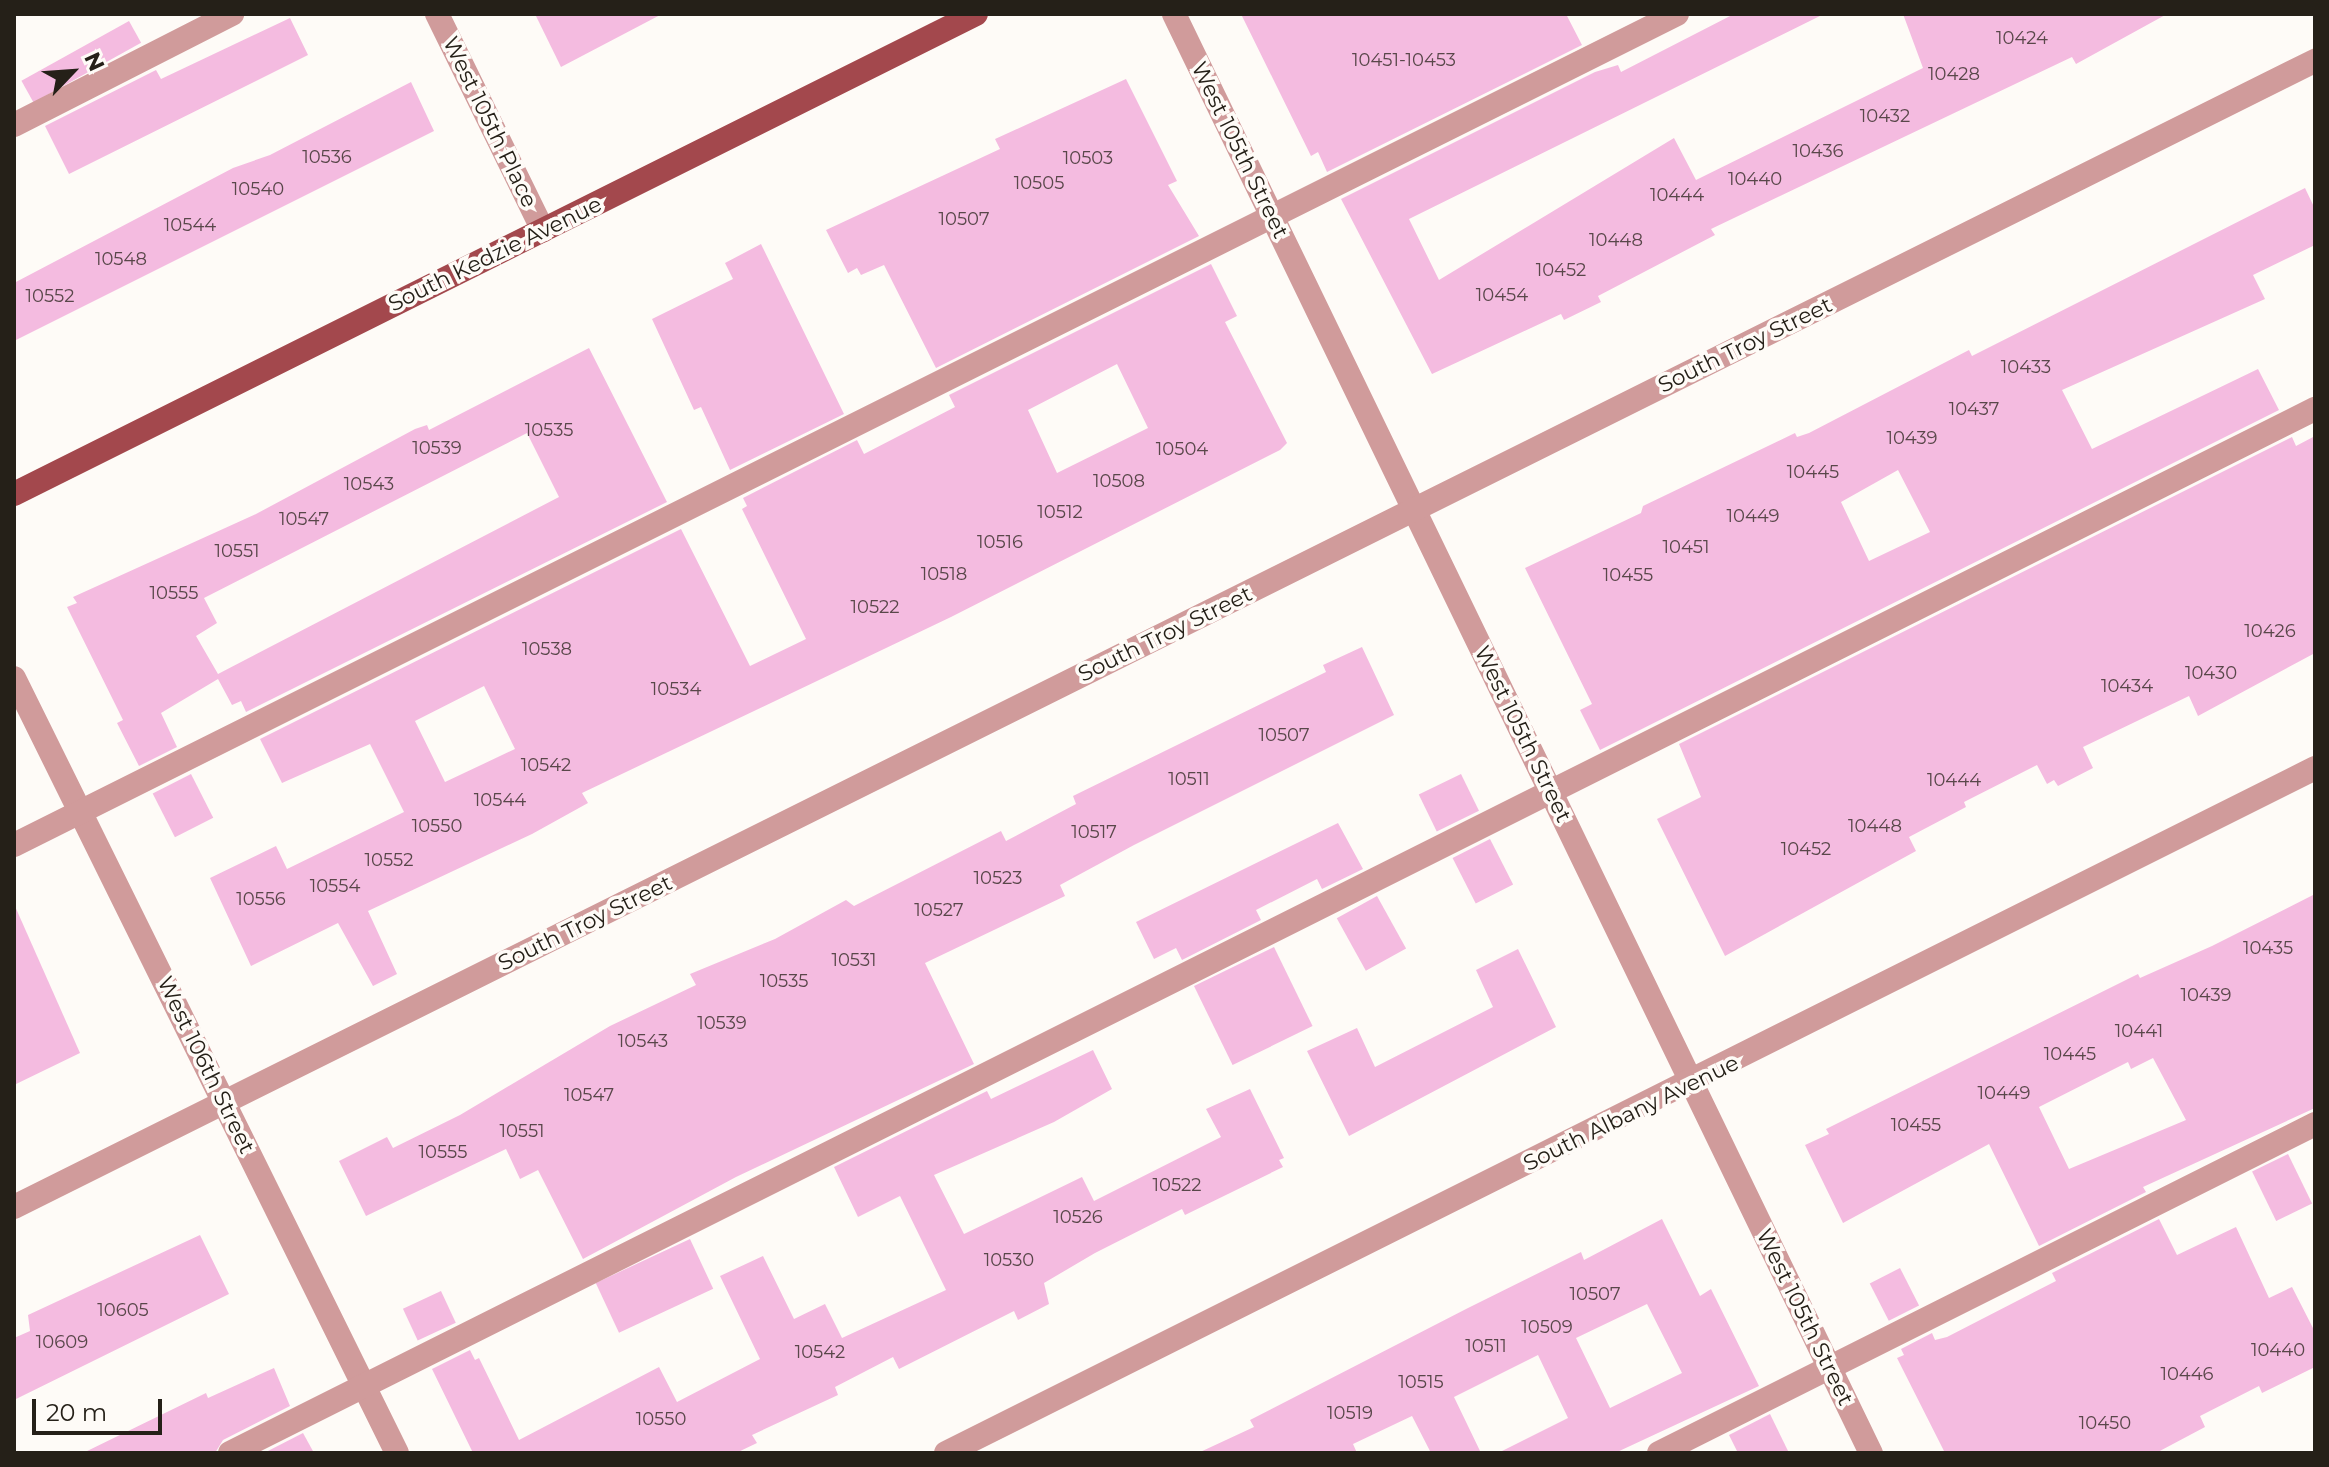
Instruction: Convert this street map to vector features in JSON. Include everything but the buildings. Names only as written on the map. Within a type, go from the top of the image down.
[{"type":"main road","name":"South Kedzie Avenue","points":[[14,494],[976,14]]},
{"type":"street","points":[[14,125],[232,14]]},
{"type":"street","name":"West 105th Place","points":[[437,14],[543,230]]},
{"type":"street","name":"West 105th Street","points":[[1174,14],[1871,1453]]},
{"type":"street","points":[[14,845],[1677,14]]},
{"type":"street","name":"South Troy Street","points":[[14,1207],[2315,61]]},
{"type":"street","points":[[230,1453],[2315,409]]},
{"type":"street","name":"West 106th Street","points":[[14,678],[397,1453]]},
{"type":"street","name":"South Albany Avenue","points":[[946,1453],[1692,1084],[2315,768]]},
{"type":"street","points":[[1659,1453],[2315,1124]]}]
